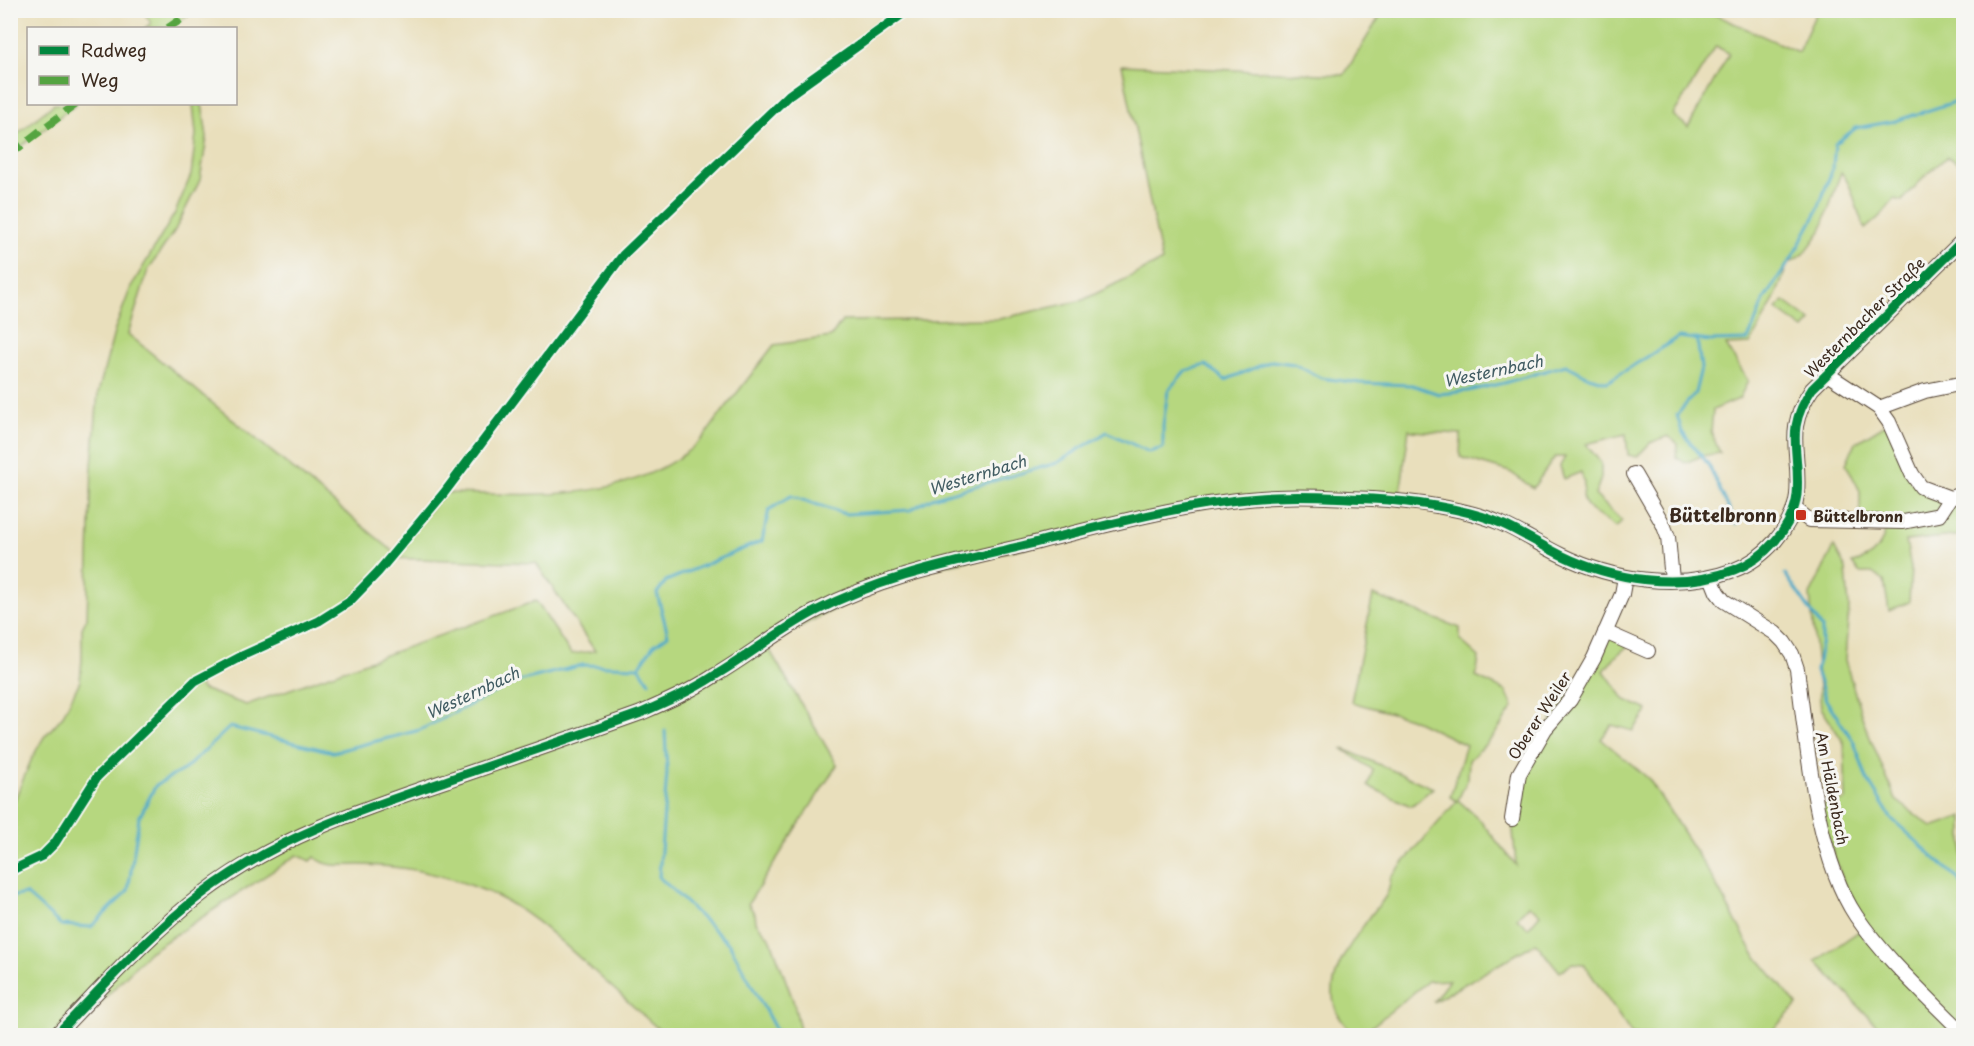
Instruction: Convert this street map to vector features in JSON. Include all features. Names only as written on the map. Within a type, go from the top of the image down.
[{"type":"street","name":"Westernbacher Straße","points":[[55,1035],[141,948],[202,894],[262,856],[347,815],[641,714],[675,699],[715,676],[817,610],[899,576],[1091,527],[1157,513],[1276,497],[1378,499],[1478,515],[1500,523],[1586,566],[1625,577],[1672,580],[1711,577],[1735,570],[1753,561],[1778,537],[1794,507],[1797,493],[1794,432],[1798,415],[1812,389],[1964,239]]},
{"type":"street","points":[[1794,507],[1809,520],[1903,522],[1939,515],[1957,496],[1921,487],[1912,474],[1889,422],[1879,408],[1827,374]]},
{"type":"street","points":[[1879,408],[1925,391],[1964,383]]},
{"type":"street","points":[[1634,474],[1668,537],[1672,580]]},
{"type":"street","name":"Oberer Weiler","points":[[1512,819],[1519,774],[1545,729],[1570,700],[1594,658],[1622,594],[1625,577]]},
{"type":"street","name":"Am Häldenbach","points":[[1711,577],[1720,597],[1775,633],[1792,654],[1797,669],[1817,807],[1828,853],[1843,892],[1856,915],[1881,948],[1964,1034]]},
{"type":"street","points":[[1605,632],[1648,651]]},
{"type":"green space","points":[[143,11],[195,11],[170,27],[146,27],[151,23]]},
{"type":"green space","points":[[1383,11],[1707,11],[1798,52],[1817,11],[1963,11],[1963,166],[1947,157],[1927,174],[1902,201],[1895,199],[1865,229],[1849,185],[1841,172],[1821,231],[1804,254],[1787,265],[1776,295],[1750,344],[1726,345],[1748,381],[1739,399],[1713,410],[1711,432],[1720,453],[1702,456],[1685,463],[1676,457],[1678,444],[1668,436],[1650,443],[1637,457],[1628,455],[1626,434],[1586,444],[1601,463],[1601,478],[1595,495],[1622,521],[1616,528],[1590,510],[1583,500],[1584,483],[1581,472],[1564,479],[1560,466],[1565,457],[1555,457],[1533,488],[1510,472],[1460,457],[1461,434],[1409,429],[1400,495],[1216,504],[899,576],[766,644],[837,765],[748,904],[755,914],[756,922],[771,940],[794,1003],[801,1035],[665,1035],[550,932],[502,898],[425,872],[375,865],[336,865],[325,863],[315,857],[311,861],[297,855],[149,952],[69,1035],[11,1035],[10,811],[32,758],[44,737],[62,717],[80,681],[82,628],[87,618],[92,466],[98,393],[115,329],[131,287],[175,213],[191,175],[196,134],[193,105],[202,105],[207,137],[200,180],[175,230],[148,270],[128,334],[394,552],[444,493],[579,492],[612,486],[644,476],[673,461],[701,440],[774,345],[831,337],[842,321],[999,319],[1083,300],[1162,261],[1122,65],[1344,75]],"holes":[[[1716,46],[1729,54],[1688,127],[1673,115]],[[390,558],[536,563],[595,651],[571,654],[536,601],[246,705],[202,689],[196,681],[244,655],[319,621],[349,602]]]},
{"type":"green space","points":[[53,105],[75,105],[11,154],[11,139]]},
{"type":"green space","points":[[1784,301],[1811,321],[1804,329],[1776,309]]},
{"type":"green space","points":[[1889,422],[1921,487],[1963,493],[1963,535],[1906,541],[1911,568],[1909,602],[1889,611],[1884,581],[1872,573],[1859,573],[1852,563],[1867,558],[1877,549],[1881,544],[1887,522],[1860,521],[1860,491],[1846,464],[1855,443]]},
{"type":"green space","points":[[1834,547],[1846,569],[1849,607],[1845,660],[1864,723],[1896,800],[1932,827],[1963,816],[1963,1035],[1886,1035],[1816,961],[1858,932],[1879,947],[1855,915],[1817,807],[1846,800],[1844,743],[1821,708],[1810,595]]},
{"type":"green space","points":[[1373,595],[1460,628],[1460,640],[1479,657],[1476,677],[1506,691],[1513,707],[1493,737],[1469,760],[1468,778],[1458,800],[1478,818],[1516,865],[1512,819],[1519,774],[1605,632],[1630,644],[1614,658],[1604,671],[1625,700],[1648,710],[1633,731],[1612,725],[1601,739],[1649,779],[1711,876],[1753,952],[1797,1005],[1768,1035],[1632,1035],[1584,964],[1573,963],[1560,972],[1536,943],[1433,1002],[1449,980],[1428,981],[1370,1028],[1365,1035],[1350,1030],[1340,1018],[1334,1005],[1335,977],[1340,963],[1355,937],[1385,897],[1391,877],[1457,801],[1450,797],[1466,745],[1410,718],[1351,702]],"holes":[[[1529,905],[1540,914],[1528,928],[1517,918]]]},
{"type":"green space","points":[[1341,748],[1433,788],[1411,806],[1368,786],[1373,770]]},
{"type":"waterway","name":"Westernbach","points":[[10,897],[26,894],[61,925],[91,927],[128,891],[139,818],[156,785],[185,769],[230,727],[333,752],[420,730],[515,682],[583,665],[639,667],[653,646],[668,635],[657,593],[666,581],[762,541],[769,510],[791,496],[845,514],[910,510],[932,498],[1057,463],[1107,432],[1149,452],[1163,448],[1163,425],[1168,391],[1185,371],[1206,365],[1225,380],[1272,361],[1294,364],[1321,378],[1360,383],[1412,385],[1439,394],[1468,391],[1504,383],[1566,365],[1589,377],[1607,382],[1679,337],[1709,341],[1748,340],[1765,298],[1792,258],[1817,212],[1833,167],[1835,144],[1856,128],[1895,121],[1964,99]]},
{"type":"waterway","points":[[1697,339],[1701,368],[1695,393],[1677,415],[1682,432],[1708,464],[1736,524]]},
{"type":"waterway","points":[[1785,574],[1822,628],[1816,671],[1826,700],[1854,742],[1867,779],[1892,819],[1964,887]]},
{"type":"waterway","points":[[640,668],[649,682]]},
{"type":"waterway","points":[[665,731],[667,772],[659,877],[730,945],[779,1036]]},
{"type":"marked path","points":[[170,27],[195,10]]},
{"type":"marked path","points":[[10,154],[75,105]]},
{"type":"cycle path","points":[[10,871],[42,856],[55,843],[97,777],[195,681],[244,655],[319,621],[349,602],[378,572],[444,493],[623,255],[789,95],[908,10]]},
{"type":"cycle path","points":[[55,1036],[126,962],[182,910],[230,874],[259,857],[289,841],[352,814],[641,713],[705,681],[818,610],[865,589],[914,573],[1177,509],[1243,499],[1300,496],[1403,501],[1471,513],[1508,527],[1581,564],[1646,580],[1691,580],[1734,570],[1766,550],[1790,519],[1797,495],[1795,441],[1798,417],[1812,389],[1964,239]]},
{"type":"place","name":"Büttelbronn","points":[[1801,515]]},
{"type":"district","name":"Büttelbronn","points":[[1723,514]]}]
